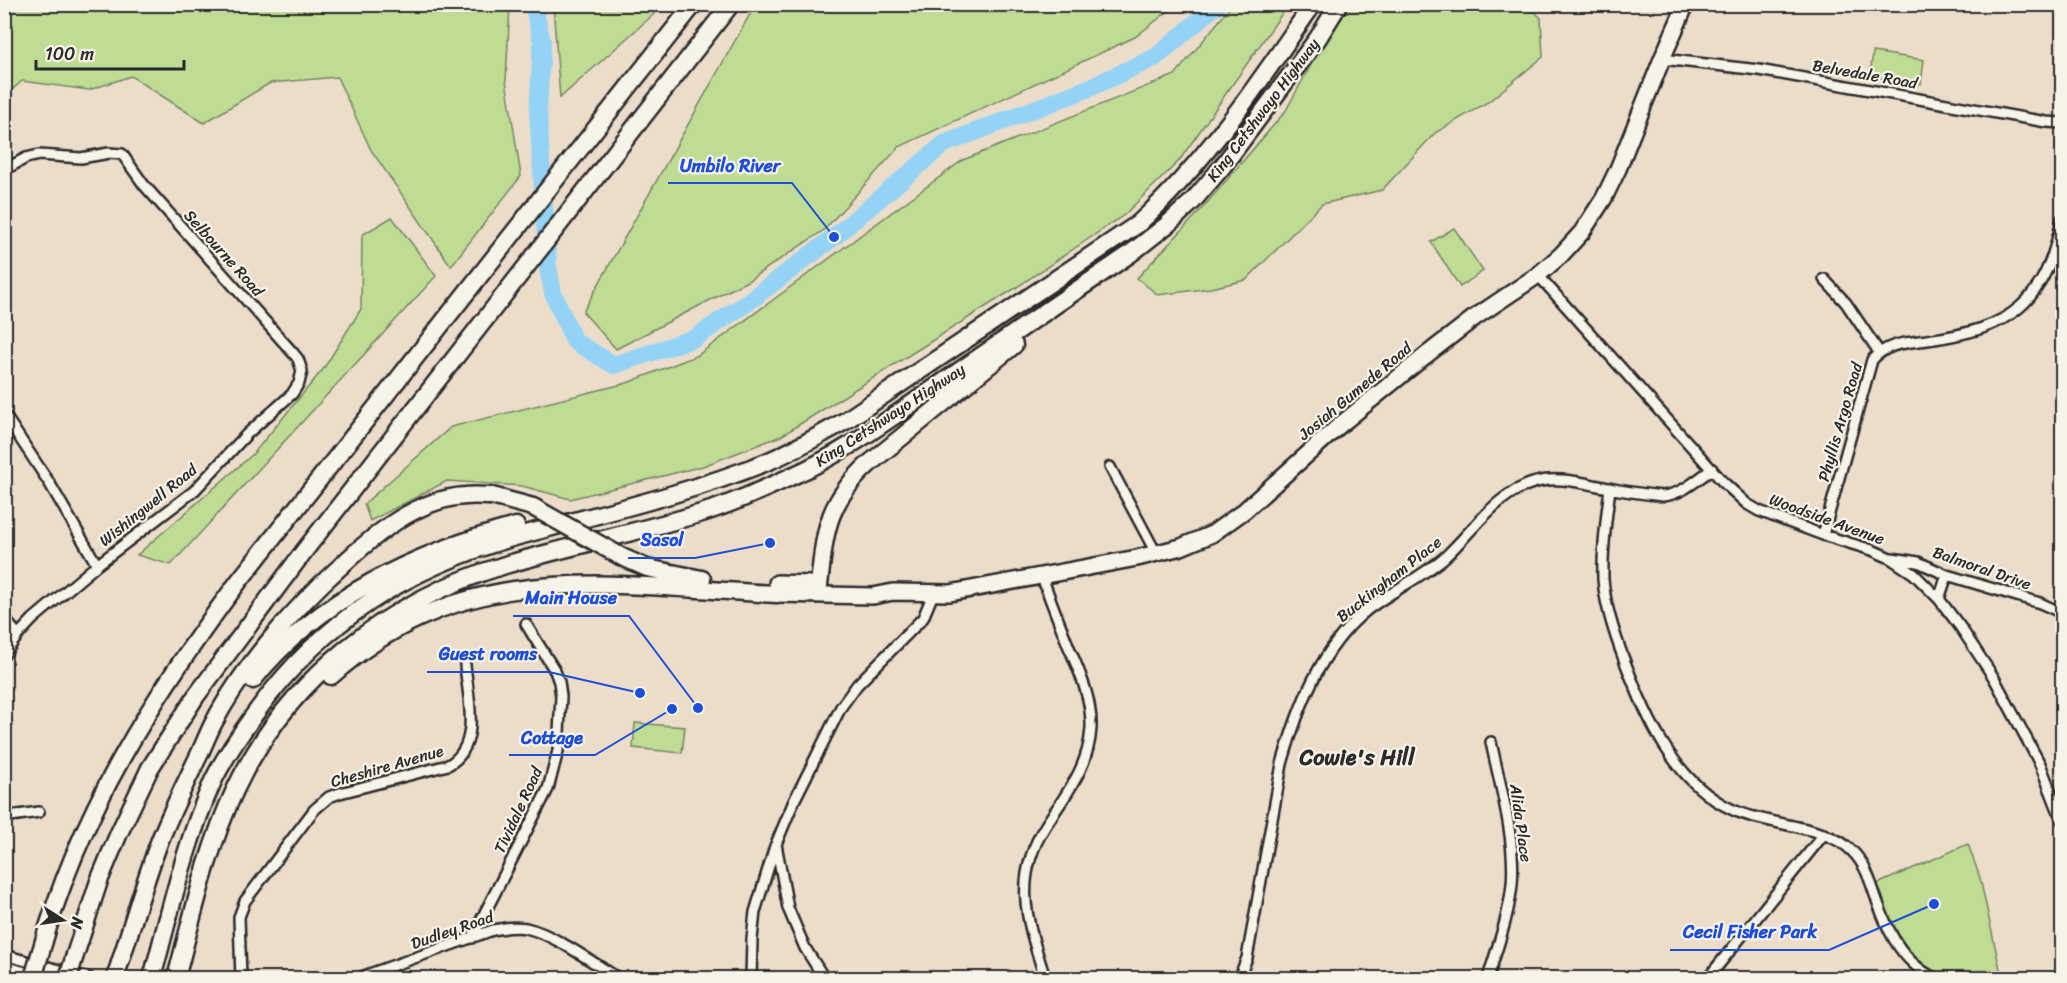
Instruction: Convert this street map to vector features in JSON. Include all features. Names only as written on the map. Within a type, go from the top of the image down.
[{"type":"highway","points":[[68,978],[99,881],[118,833],[150,768],[173,731],[219,664],[469,338],[731,4]]},
{"type":"highway","name":"King Cetshwayo Highway","points":[[152,978],[183,864],[214,779],[246,726],[271,691],[314,645],[346,618],[378,595],[435,565],[512,538],[693,488],[765,463],[802,446],[845,421],[1138,224],[1198,164],[1313,4]]},
{"type":"highway","name":"King Cetshwayo Highway","points":[[176,978],[198,894],[221,822],[244,770],[297,696],[330,662],[357,639],[427,595],[480,573],[535,556],[711,510],[795,475],[871,432],[1130,254],[1167,225],[1192,202],[1236,149],[1318,38],[1340,4]]},
{"type":"highway","points":[[33,978],[61,887],[93,811],[119,759],[218,609],[691,9]]},
{"type":"highway","points":[[819,589],[823,544],[831,512],[842,492],[855,476],[1016,343],[1050,308]]},
{"type":"highway","points":[[200,754],[244,691],[279,650],[332,606],[368,583],[480,535],[657,493],[693,488]]},
{"type":"highway","points":[[115,978],[160,841],[176,801],[213,724],[254,661],[277,632],[323,582],[360,548],[397,520],[444,499],[492,496],[533,507],[622,557],[647,568],[711,580],[777,588]]},
{"type":"highway","points":[[221,822],[277,732],[315,690],[369,647],[420,618],[489,593],[524,588],[575,584],[777,588]]},
{"type":"main road","name":"Josiah Gumede Road","points":[[777,588],[819,589],[874,586],[893,592],[933,594],[964,591],[1156,553],[1181,547],[1212,534],[1244,511],[1341,425],[1425,356],[1474,318],[1538,275],[1582,232],[1604,198],[1618,169],[1686,4]]},
{"type":"street","name":"Belvedale Road","points":[[1662,59],[1759,70],[2062,123]]},
{"type":"street","name":"Selbourne Road","points":[[4,170],[26,158],[39,155],[81,158],[109,153],[122,154],[144,186],[294,354],[302,371]]},
{"type":"street","name":"Phyllis Argo Road","points":[[1823,535],[1872,360],[1879,352],[1892,345],[1978,331],[1994,325],[2018,309],[2041,284],[2058,240],[2062,219]]},
{"type":"street","name":"Woodside Avenue","points":[[1538,275],[1712,469],[1747,504],[1770,515],[1890,558],[1914,574],[1939,600],[1961,628],[1994,678],[2040,764],[2062,820]]},
{"type":"street","points":[[1824,279],[1846,303],[1879,352]]},
{"type":"street","name":"Wishingwell Road","points":[[4,655],[33,619],[98,565],[194,491],[247,434],[296,389],[302,371]]},
{"type":"street","points":[[4,414],[50,484],[98,565]]},
{"type":"street","points":[[1110,467],[1156,553]]},
{"type":"street","name":"Buckingham Place","points":[[1239,978],[1247,958],[1282,764],[1313,682],[1332,647],[1344,632],[1368,609],[1430,569],[1499,502],[1520,488],[1540,481],[1559,480],[1650,495],[1670,495],[1686,488],[1712,469]]},
{"type":"street","points":[[1610,489],[1604,531],[1603,580],[1609,612],[1618,644],[1641,704],[1665,747],[1697,785],[1710,797],[1729,808],[1838,839],[1864,866],[1894,941],[1911,963],[1934,978]]},
{"type":"street","name":"Balmoral Drive","points":[[1890,558],[1918,562],[1947,575],[2017,596],[2062,613]]},
{"type":"street","points":[[1939,600],[1947,575]]},
{"type":"street","points":[[1042,576],[1085,686],[1091,727],[1090,741],[1082,770],[1070,792],[1040,835],[1027,875],[1026,911],[1045,978]]},
{"type":"street","points":[[751,978],[755,912],[776,844],[794,801],[841,707],[857,685],[923,618],[933,594]]},
{"type":"street","points":[[4,618],[18,635]]},
{"type":"street","name":"Tividale Road","points":[[472,938],[548,789],[558,751],[561,696],[559,682],[555,671],[526,624]]},
{"type":"street","name":"Cheshire Avenue","points":[[241,978],[239,917],[245,901],[314,810],[329,797],[448,765],[461,756],[468,742],[470,725],[465,665]]},
{"type":"street","name":"Alida Place","points":[[1488,978],[1510,898],[1512,875],[1510,841],[1491,742]]},
{"type":"street","points":[[4,817],[39,812]]},
{"type":"street","points":[[1708,978],[1824,834]]},
{"type":"street","points":[[776,844],[788,909],[805,948],[824,978]]},
{"type":"street","name":"Dudley Road","points":[[358,978],[506,928],[535,930],[618,978]]},
{"type":"street","points":[[4,955],[89,978]]},
{"type":"street","points":[[4,966],[47,978]]},
{"type":"green space","points":[[5,4],[510,5],[506,80],[521,176],[451,266],[371,150],[337,77],[270,83],[204,123],[131,76],[89,90],[22,81],[5,96]]},
{"type":"green space","points":[[553,4],[664,4],[664,5],[560,98]]},
{"type":"green space","points":[[755,5],[1176,5],[1135,37],[899,147],[824,230],[749,280],[616,349],[583,312]]},
{"type":"green space","points":[[1232,5],[1288,5],[1179,161],[1124,215],[1014,289],[781,436],[703,466],[570,499],[522,486],[447,481],[370,521],[364,504],[451,427],[627,383],[698,355],[963,160],[1175,75]]},
{"type":"green space","points":[[1344,5],[1528,5],[1541,18],[1543,57],[1488,102],[1435,133],[1382,190],[1322,204],[1246,280],[1211,288],[1158,295],[1137,278],[1200,211],[1285,112]]},
{"type":"green space","points":[[1873,52],[1924,60],[1921,84],[1870,76]]},
{"type":"green space","points":[[392,217],[436,276],[171,565],[137,555],[253,454],[324,368],[361,309],[362,235]]},
{"type":"green space","points":[[1454,228],[1483,271],[1460,287],[1431,242]]},
{"type":"green space","points":[[635,723],[685,727],[682,753],[633,748]]},
{"type":"green space","points":[[1968,844],[1980,878],[2002,978],[1947,979],[1929,972],[1918,963],[1900,939],[1875,885]]},
{"type":"waterway","points":[[533,4],[542,41],[538,112],[548,268],[553,293],[574,341],[614,365],[695,338],[748,302],[834,237],[944,144],[1089,88],[1156,57],[1218,4]]},
{"type":"place","name":"Umbilo River","points":[[834,237]]},
{"type":"place","name":"Sasol","points":[[770,543]]},
{"type":"place","name":"Guest rooms","points":[[640,693]]},
{"type":"place","name":"Main House","points":[[698,708]]},
{"type":"place","name":"Cottage","points":[[672,709]]},
{"type":"place","name":"Cecil Fisher Park","points":[[1934,904]]},
{"type":"district","name":"Cowie's Hill","points":[[1357,757]]}]
